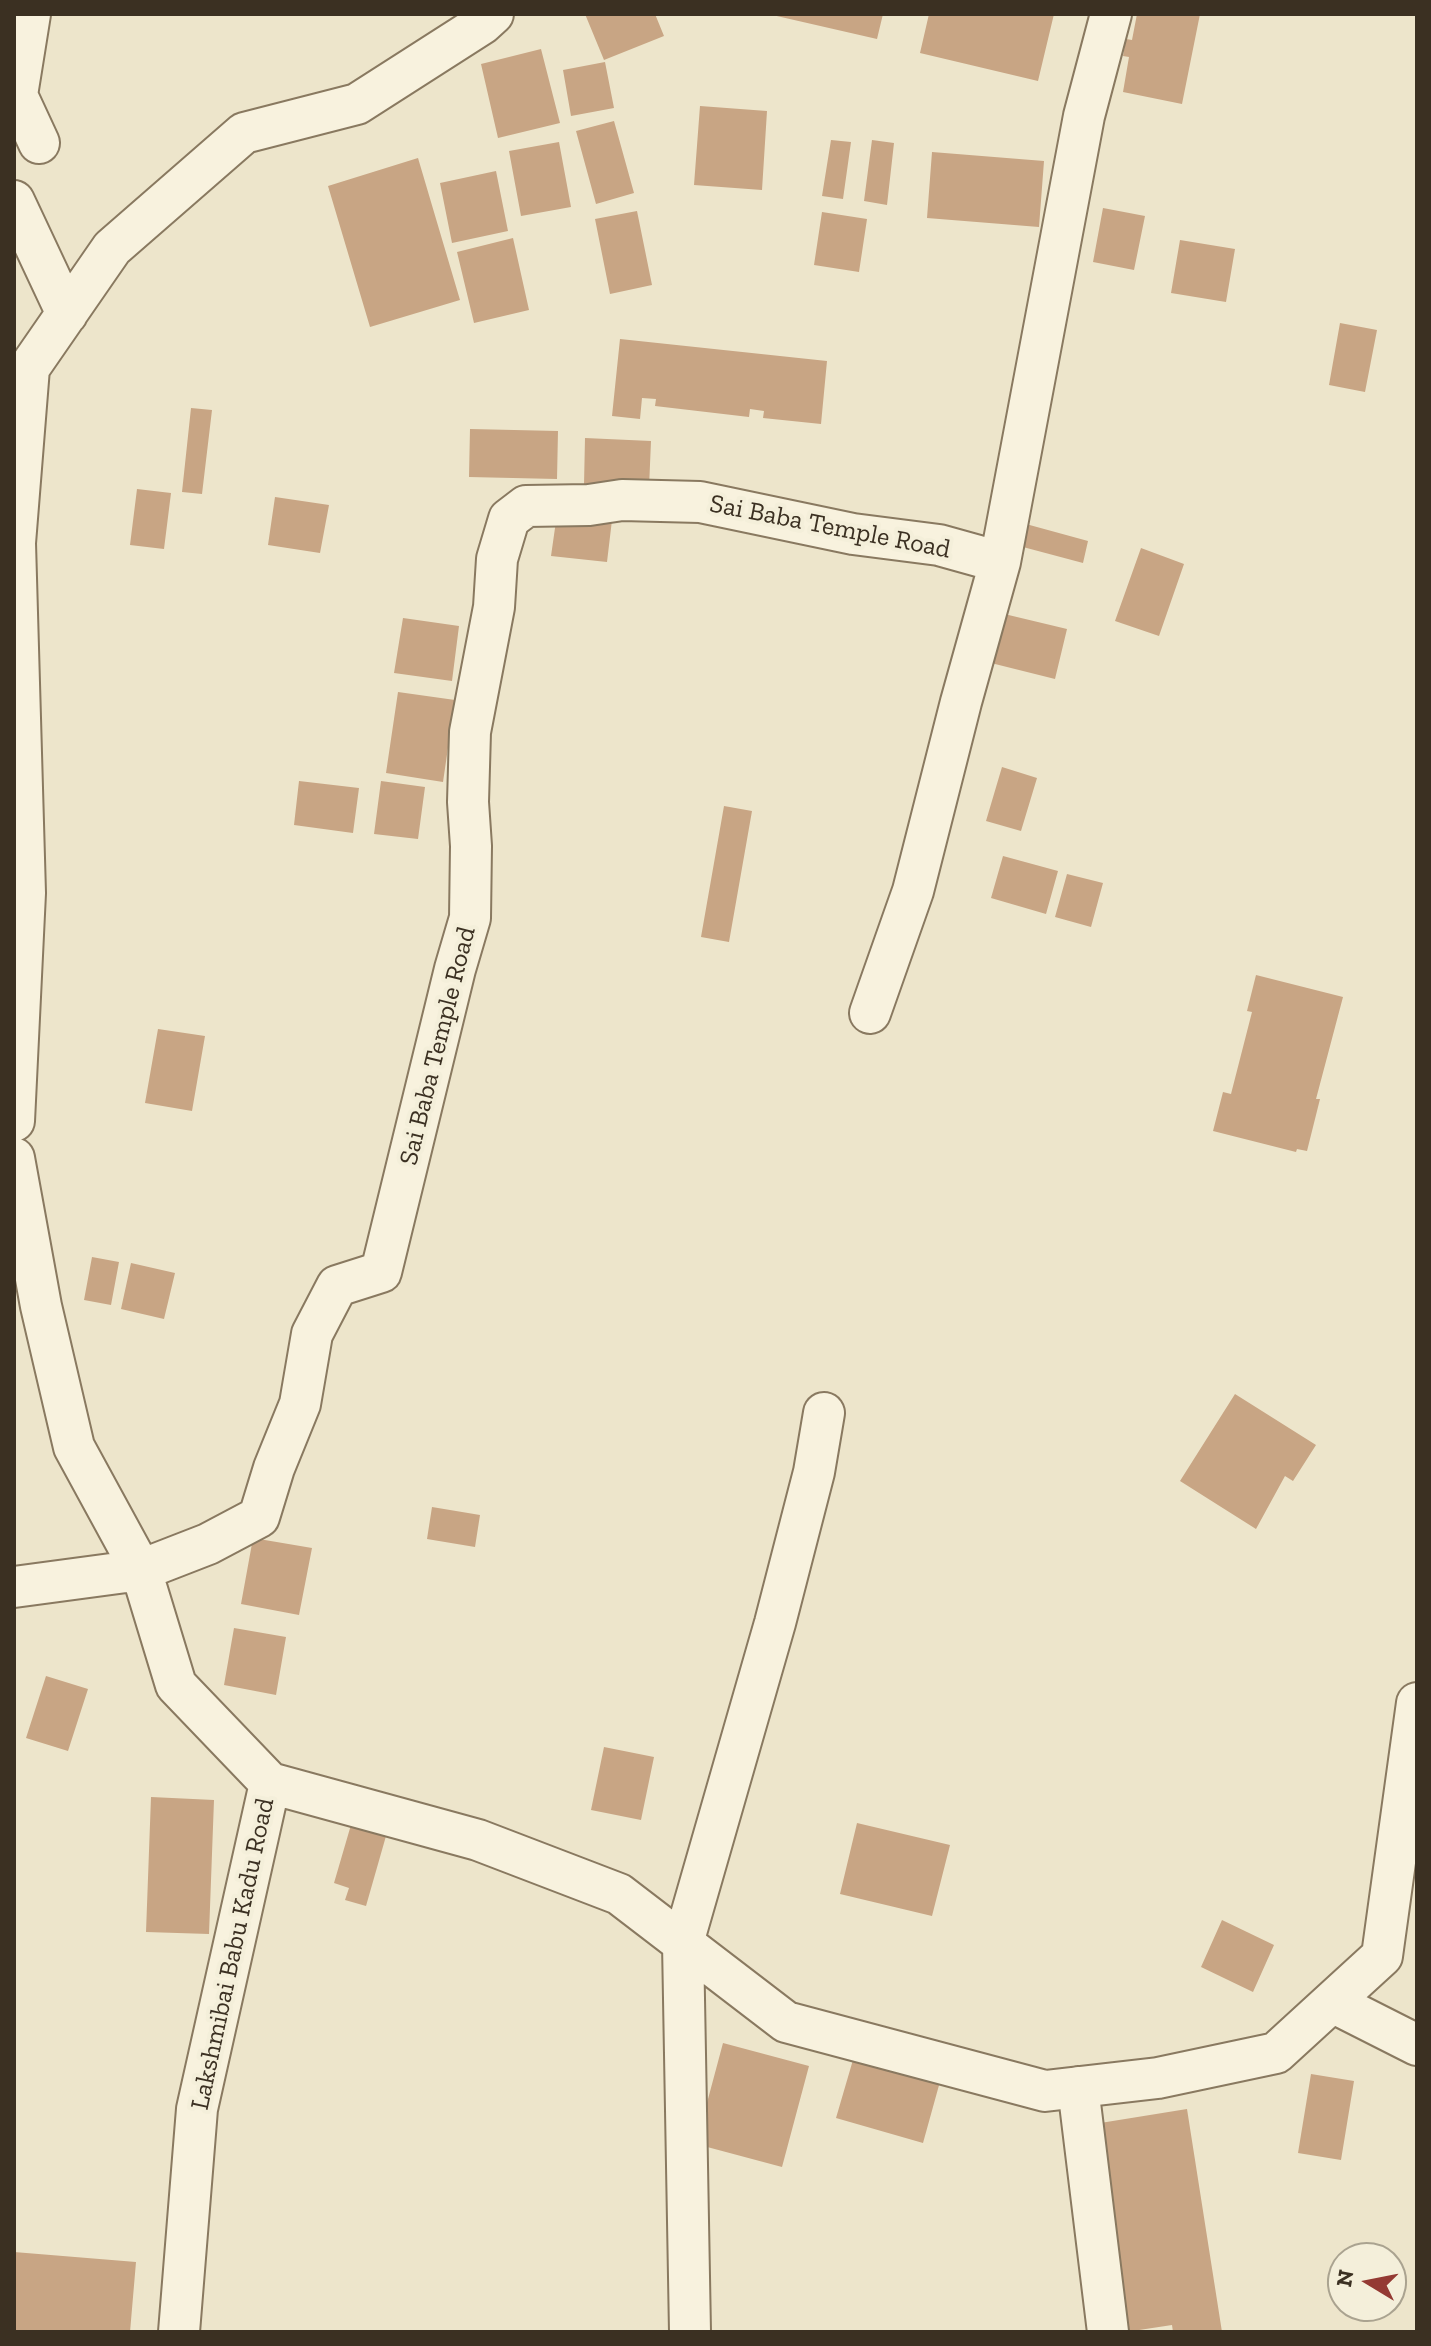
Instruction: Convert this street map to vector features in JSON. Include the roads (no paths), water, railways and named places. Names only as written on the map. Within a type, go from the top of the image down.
[{"type":"street","points":[[30,14],[15,92],[39,143]]},
{"type":"street","points":[[14,1121],[25,893],[15,543],[29,368],[112,248],[244,133],[357,104],[493,14]]},
{"type":"street","points":[[870,1013],[913,891],[971,662],[1000,562],[1084,116],[1111,14]]},
{"type":"street","points":[[14,201],[67,314]]},
{"type":"street","name":"Sai Baba Temple Road","points":[[141,1570],[208,1544],[259,1517],[274,1468],[300,1404],[312,1334],[337,1286],[381,1272],[470,918],[470,732],[494,607],[497,559],[509,519],[526,506],[589,505],[622,500],[700,502],[853,534],[939,545],[1000,562]]},
{"type":"street","points":[[14,1158],[24,1269],[41,1306],[74,1447],[141,1570],[176,1685],[270,1783]]},
{"type":"street","points":[[690,2332],[683,1943],[775,1623],[814,1472],[824,1413]]},
{"type":"street","points":[[14,1587],[141,1570]]},
{"type":"street","name":"Lakshmibai Babu Kadu Road","points":[[179,2332],[197,2109],[270,1783],[478,1840],[619,1894],[786,2022],[1045,2091],[1158,2078],[1276,2053],[1382,1956],[1417,1703]]},
{"type":"street","points":[[1332,2002],[1417,2045]]},
{"type":"street","points":[[1078,2087],[1108,2332]]}]
